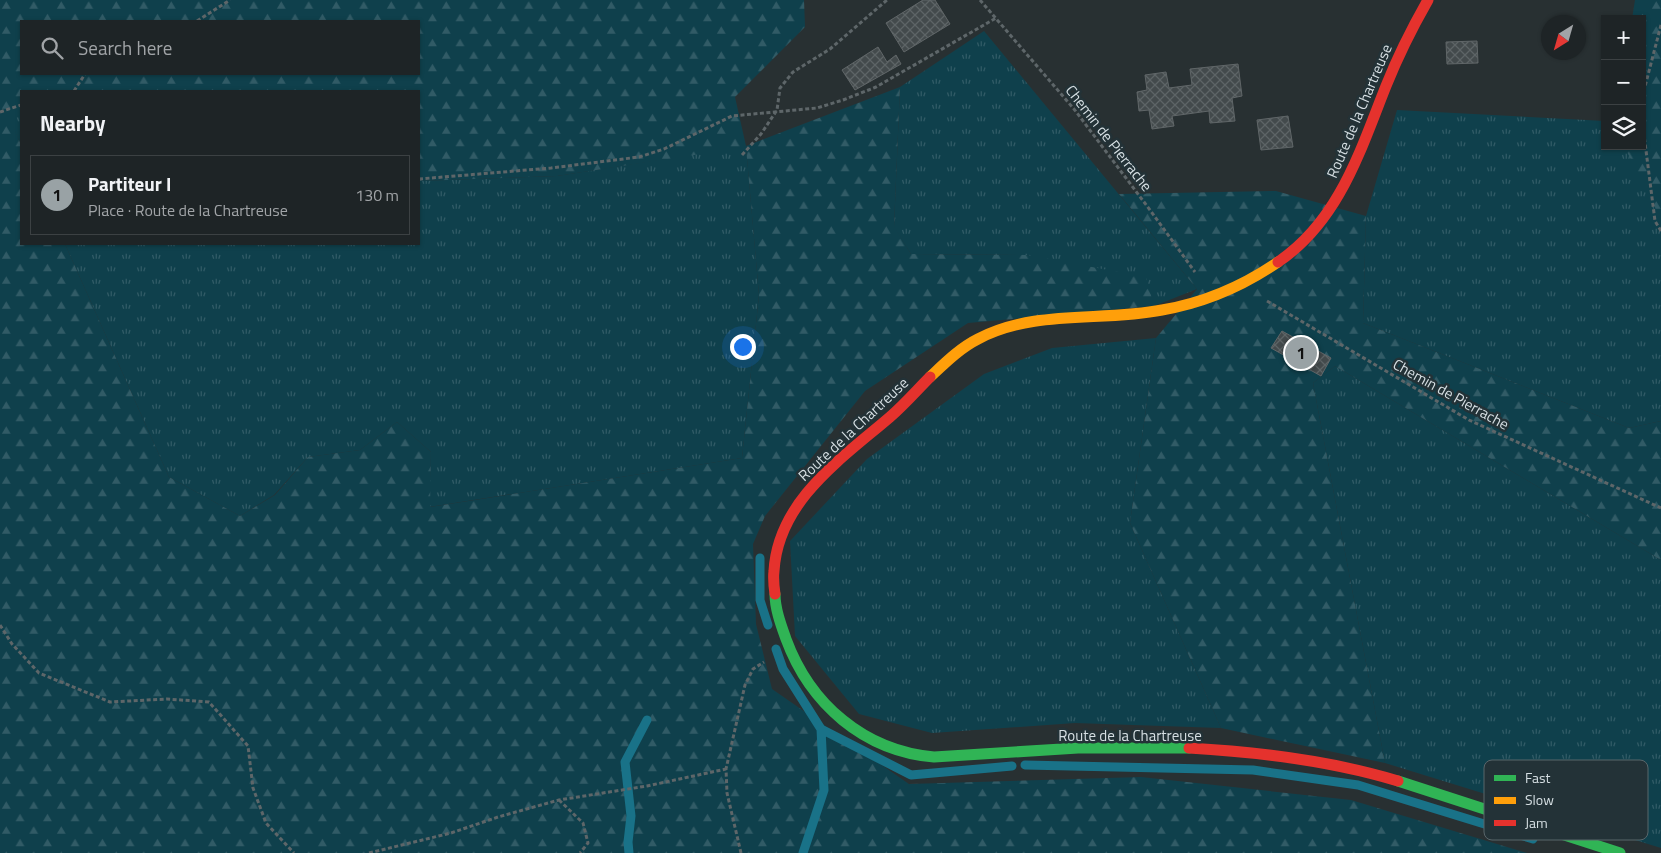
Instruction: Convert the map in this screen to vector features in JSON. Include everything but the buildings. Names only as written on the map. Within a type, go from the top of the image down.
[{"type":"main road","name":"Route de la Chartreuse","points":[[1428,0],[1403,46],[1354,167],[1323,222],[1308,240],[1286,258],[1239,284],[1213,295],[1148,313],[1051,318],[1021,324],[994,331],[960,349],[942,363],[890,417],[836,462],[796,506],[775,553],[772,579],[777,613],[788,647],[804,675],[823,701],[839,718],[877,743],[907,752],[934,757],[1080,748],[1158,747],[1251,753],[1353,769],[1484,809]]},
{"type":"main road","name":"Route de la Chartreuse","points":[[1580,840],[1620,853]]},
{"type":"path","points":[[199,20],[230,0]]},
{"type":"path","points":[[742,155],[761,134],[777,110],[780,88],[792,72],[830,49],[888,0]]},
{"type":"path","name":"Chemin de Pierrache","points":[[980,0],[1074,109],[1213,295]]},
{"type":"path","points":[[420,179],[551,168],[639,157],[664,149],[732,116],[777,110],[817,108],[876,87],[996,18]]},
{"type":"path","points":[[1646,83],[1661,25]]},
{"type":"path","points":[[75,90],[84,75]]},
{"type":"path","points":[[0,112],[20,105]]},
{"type":"path","points":[[1646,150],[1654,221],[1661,231]]},
{"type":"path","name":"Chemin de Pierrache","points":[[1239,284],[1469,420],[1661,508]]},
{"type":"path","points":[[0,625],[12,644],[39,672],[110,702],[167,699],[208,702],[248,746],[253,788],[266,823],[294,853]]},
{"type":"path","points":[[741,853],[727,793],[726,769],[744,686],[753,669],[788,647]]},
{"type":"path","points":[[369,853],[451,833],[498,817],[559,800],[647,786],[726,769]]},
{"type":"path","points":[[559,800],[583,823],[588,843],[580,853]]},
{"type":"green space","points":[[0,0],[804,0],[805,27],[735,97],[746,146],[900,87],[894,226],[911,254],[1027,255],[1146,277],[1154,306],[968,323],[865,391],[765,516],[753,544],[756,624],[772,689],[909,784],[1141,777],[1351,800],[1527,853],[0,853]],"holes":[[[20,90],[420,90],[420,181],[557,176],[746,147],[759,295],[742,458],[430,507],[431,452],[397,422],[360,450],[308,457],[275,495],[240,516],[169,477],[65,245],[20,245],[20,143],[7,111],[20,111]]]},
{"type":"green space","points":[[1635,0],[1661,0],[1661,219],[1626,150],[1646,150],[1646,15],[1633,15]]},
{"type":"green space","points":[[984,31],[1197,289],[1154,306],[1027,255],[911,254],[894,227],[900,87]]},
{"type":"green space","points":[[1397,110],[1601,121],[1601,150],[1628,150],[1661,209],[1661,421],[1629,428],[1363,323],[1366,216]]},
{"type":"green space","points":[[6,111],[20,111],[20,143]]},
{"type":"green space","points":[[746,146],[759,295],[742,458],[429,507],[431,452],[397,422],[360,450],[308,457],[274,495],[240,516],[169,477],[65,245],[420,245],[420,181],[557,176]]},
{"type":"green space","points":[[1276,191],[1366,216],[1363,323],[1629,428],[1661,421],[1661,560],[1335,366],[1313,383],[1385,763],[1221,728],[1130,523],[1156,338],[1197,289],[1119,194]]},
{"type":"green space","points":[[1156,338],[1130,523],[1221,728],[1075,723],[932,733],[859,714],[795,636],[790,541],[867,459],[984,374],[1052,348]]},
{"type":"green space","points":[[1335,366],[1661,560],[1661,848],[1635,840],[1648,840],[1648,760],[1484,760],[1484,793],[1385,763],[1313,383]]},
{"type":"waterway","points":[[760,558],[760,600],[768,625]]},
{"type":"waterway","points":[[776,649],[783,669],[821,729],[824,790],[803,853]]},
{"type":"waterway","points":[[629,853],[628,842],[631,816],[625,762],[647,720]]},
{"type":"waterway","points":[[821,729],[911,775],[1012,766]]},
{"type":"waterway","points":[[1025,765],[1253,770],[1358,785],[1484,824]]},
{"type":"traffic: fast","points":[[775,594],[777,611],[786,639],[796,662],[809,684],[843,720],[863,734],[885,745],[909,753],[934,757],[1078,748],[1189,748]]},
{"type":"traffic: fast","points":[[1398,781],[1484,809]]},
{"type":"traffic: fast","points":[[1580,840],[1620,853]]},
{"type":"traffic: slow","points":[[930,377],[965,347],[978,339],[1000,330],[1022,323],[1045,320],[1139,313],[1177,307],[1237,286],[1278,262]]},
{"type":"traffic: jam","points":[[1278,262],[1299,245],[1317,226],[1345,183],[1367,135],[1395,64],[1428,0]]},
{"type":"traffic: jam","points":[[775,594],[774,574],[778,546],[787,523],[800,503],[833,466],[895,412],[930,377]]},
{"type":"traffic: jam","points":[[1189,748],[1242,752],[1321,763],[1398,781]]},
{"type":"place","name":"Partiteur I","points":[[1301,353]]}]
